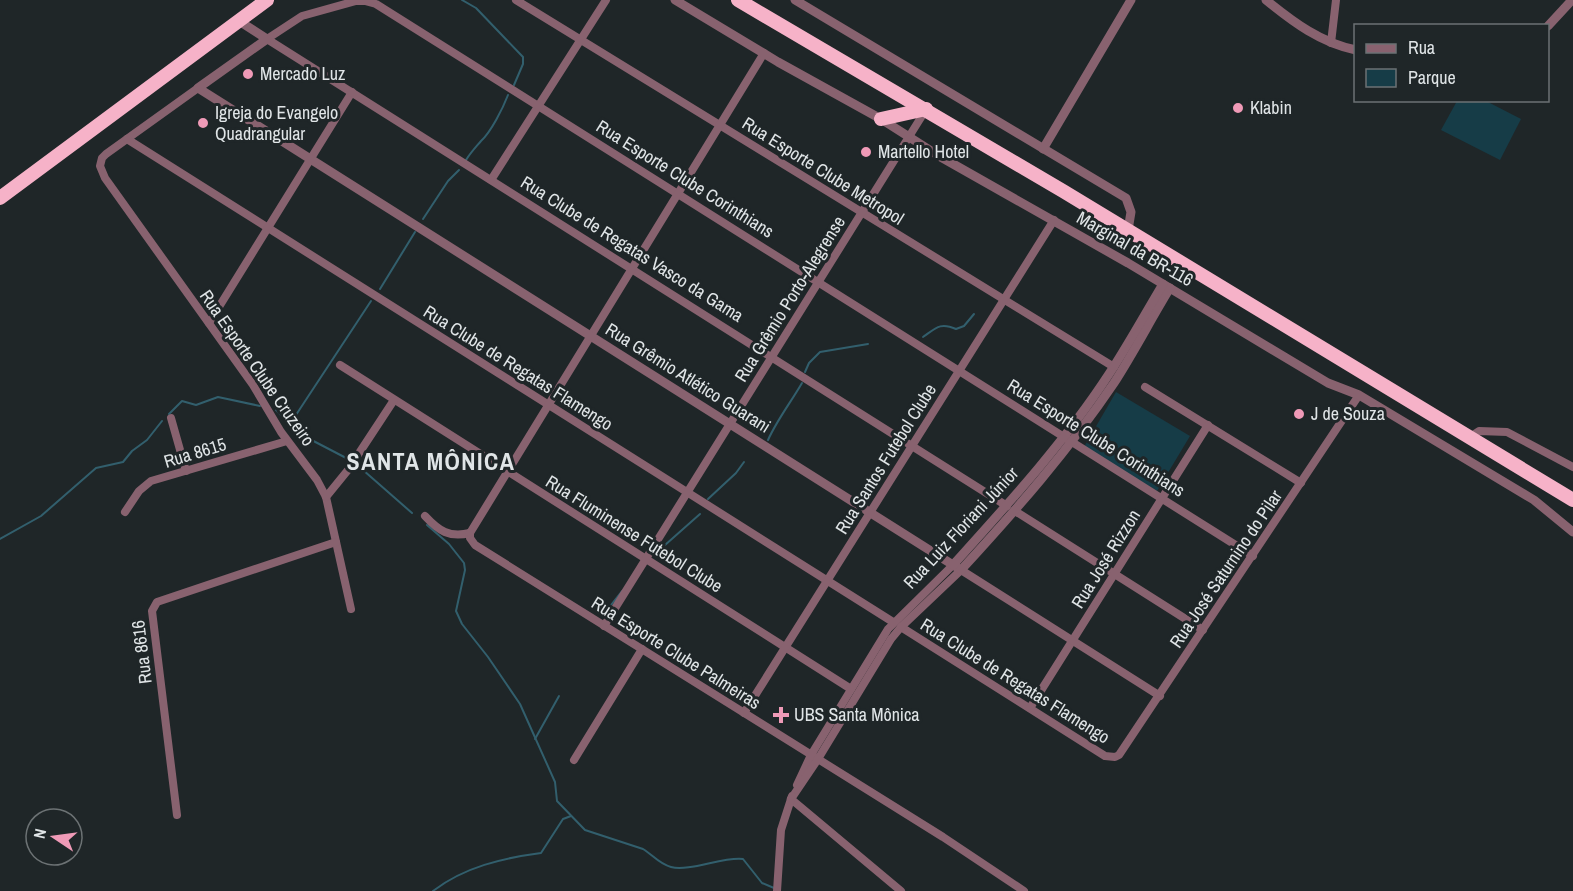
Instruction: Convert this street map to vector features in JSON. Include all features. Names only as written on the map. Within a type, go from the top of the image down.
[{"type":"highway","points":[[0,198],[267,0]]},
{"type":"highway","points":[[738,0],[926,109],[1573,500]]},
{"type":"highway","points":[[881,119],[892,107],[894,91]]},
{"type":"highway","points":[[881,119],[926,109]]},
{"type":"street","name":"Rua Esporte Clube Metropol","points":[[516,0],[1114,367]]},
{"type":"street","points":[[491,180],[606,0]]},
{"type":"street","name":"Marginal da BR-116","points":[[675,0],[764,54],[881,119],[939,156],[1054,220],[1328,383],[1359,395],[1534,500],[1573,532]]},
{"type":"street","name":"Marginal da BR-116","points":[[796,0],[1126,198],[1131,212],[1128,230]]},
{"type":"street","points":[[1043,149],[1131,0]]},
{"type":"street","points":[[1266,0],[1307,31],[1331,43],[1354,49]]},
{"type":"street","points":[[1331,43],[1336,0]]},
{"type":"street","points":[[1549,25],[1572,0]]},
{"type":"street","name":"Rua Esporte Clube Corinthians","points":[[100,162],[106,154],[126,139],[302,16],[356,1],[376,4],[1253,556]]},
{"type":"street","name":"Rua Clube de Regatas Vasco da Gama","points":[[239,21],[1203,630]]},
{"type":"street","points":[[425,516],[447,534],[470,533],[764,54]]},
{"type":"street","name":"Rua Grêmio Atlético Guarani","points":[[198,88],[1160,696]]},
{"type":"street","points":[[209,323],[352,92]]},
{"type":"street","name":"Rua Grêmio Porto-Alegrense","points":[[604,626],[926,109]]},
{"type":"street","name":"Rua Clube de Regatas Flamengo","points":[[126,139],[893,622]]},
{"type":"street","name":"Rua Esporte Clube Cruzeiro","points":[[100,162],[105,178],[257,390],[287,441],[318,480],[326,496],[351,609]]},
{"type":"street","name":"Rua Santos Futebol Clube","points":[[744,713],[1054,220]]},
{"type":"street","name":"Rua Luiz Floriani Júnior","points":[[815,757],[891,639],[1011,508],[1045,477],[1166,286]]},
{"type":"street","name":"Rua Luiz Floriani Júnior","points":[[1067,439],[1116,379],[1166,286]]},
{"type":"street","name":"Rua Fluminense Futebol Clube","points":[[340,365],[851,689]]},
{"type":"street","points":[[1145,387],[1301,483]]},
{"type":"street","name":"Rua José Saturnino do Pilar","points":[[1115,757],[1124,750],[1359,395]]},
{"type":"street","points":[[326,496],[348,470],[394,400]]},
{"type":"street","points":[[171,418],[186,471]]},
{"type":"street","name":"Rua José Rizzon","points":[[1030,708],[1208,425]]},
{"type":"street","points":[[1470,437],[1479,431],[1507,432],[1573,467]]},
{"type":"street","name":"Rua 8615","points":[[125,512],[144,486],[152,481],[287,441]]},
{"type":"street","name":"Rua Esporte Clube Palmeiras","points":[[470,533],[475,546],[943,837],[1024,891]]},
{"type":"street","name":"Rua 8616","points":[[177,815],[153,606],[157,602],[336,542]]},
{"type":"street","name":"Rua Luiz Floriani Júnior","points":[[777,889],[781,830],[791,799],[851,689],[893,622],[957,567]]},
{"type":"street","name":"Rua Clube de Regatas Flamengo","points":[[901,627],[1106,756],[1115,757]]},
{"type":"street","points":[[574,760],[642,649]]},
{"type":"street","points":[[791,799],[901,891]]},
{"type":"green space","points":[[1456,102],[1488,102],[1521,119],[1500,160],[1441,130]]},
{"type":"green space","points":[[1116,392],[1190,436],[1157,491],[1084,447]]},
{"type":"waterway","points":[[462,0],[476,8],[523,57],[523,64],[514,85]]},
{"type":"waterway","points":[[466,160],[493,126],[508,95]]},
{"type":"waterway","points":[[423,219],[448,181],[459,170]]},
{"type":"waterway","points":[[380,289],[415,232]]},
{"type":"waterway","points":[[290,424],[371,301]]},
{"type":"waterway","points":[[923,337],[938,327],[946,326],[956,329],[964,326],[974,314]]},
{"type":"waterway","points":[[805,372],[809,363],[820,352],[868,344]]},
{"type":"waterway","points":[[768,440],[802,383]]},
{"type":"waterway","points":[[169,414],[182,401],[196,405],[218,397],[260,406]]},
{"type":"waterway","points":[[276,410],[300,434],[350,460]]},
{"type":"waterway","points":[[0,539],[41,516],[96,468],[123,462],[132,451],[147,440],[162,421]]},
{"type":"waterway","points":[[708,499],[736,473],[744,462]]},
{"type":"waterway","points":[[355,463],[412,513]]},
{"type":"waterway","points":[[656,553],[700,514]]},
{"type":"waterway","points":[[427,525],[449,544],[464,563],[465,570],[456,611],[462,624],[520,704],[555,782],[557,801],[585,830],[643,849],[667,866],[679,868],[743,859],[762,883],[774,888]]},
{"type":"waterway","points":[[604,614],[622,591]]},
{"type":"waterway","points":[[535,739],[559,696]]},
{"type":"waterway","points":[[433,891],[458,876],[484,865],[541,853],[563,819],[571,816]]},
{"type":"place","name":"Mercado Luz","points":[[248,74]]},
{"type":"place","name":"Klabin","points":[[1238,108]]},
{"type":"place","name":"Igreja do Evangelo Quadrangular","points":[[203,123]]},
{"type":"place","name":"Martello Hotel","points":[[866,152]]},
{"type":"place","name":"J de Souza","points":[[1299,414]]},
{"type":"place","name":"UBS Santa Mônica","points":[[781,715]]},
{"type":"district","name":"SANTA MÔNICA","points":[[431,462]]}]
